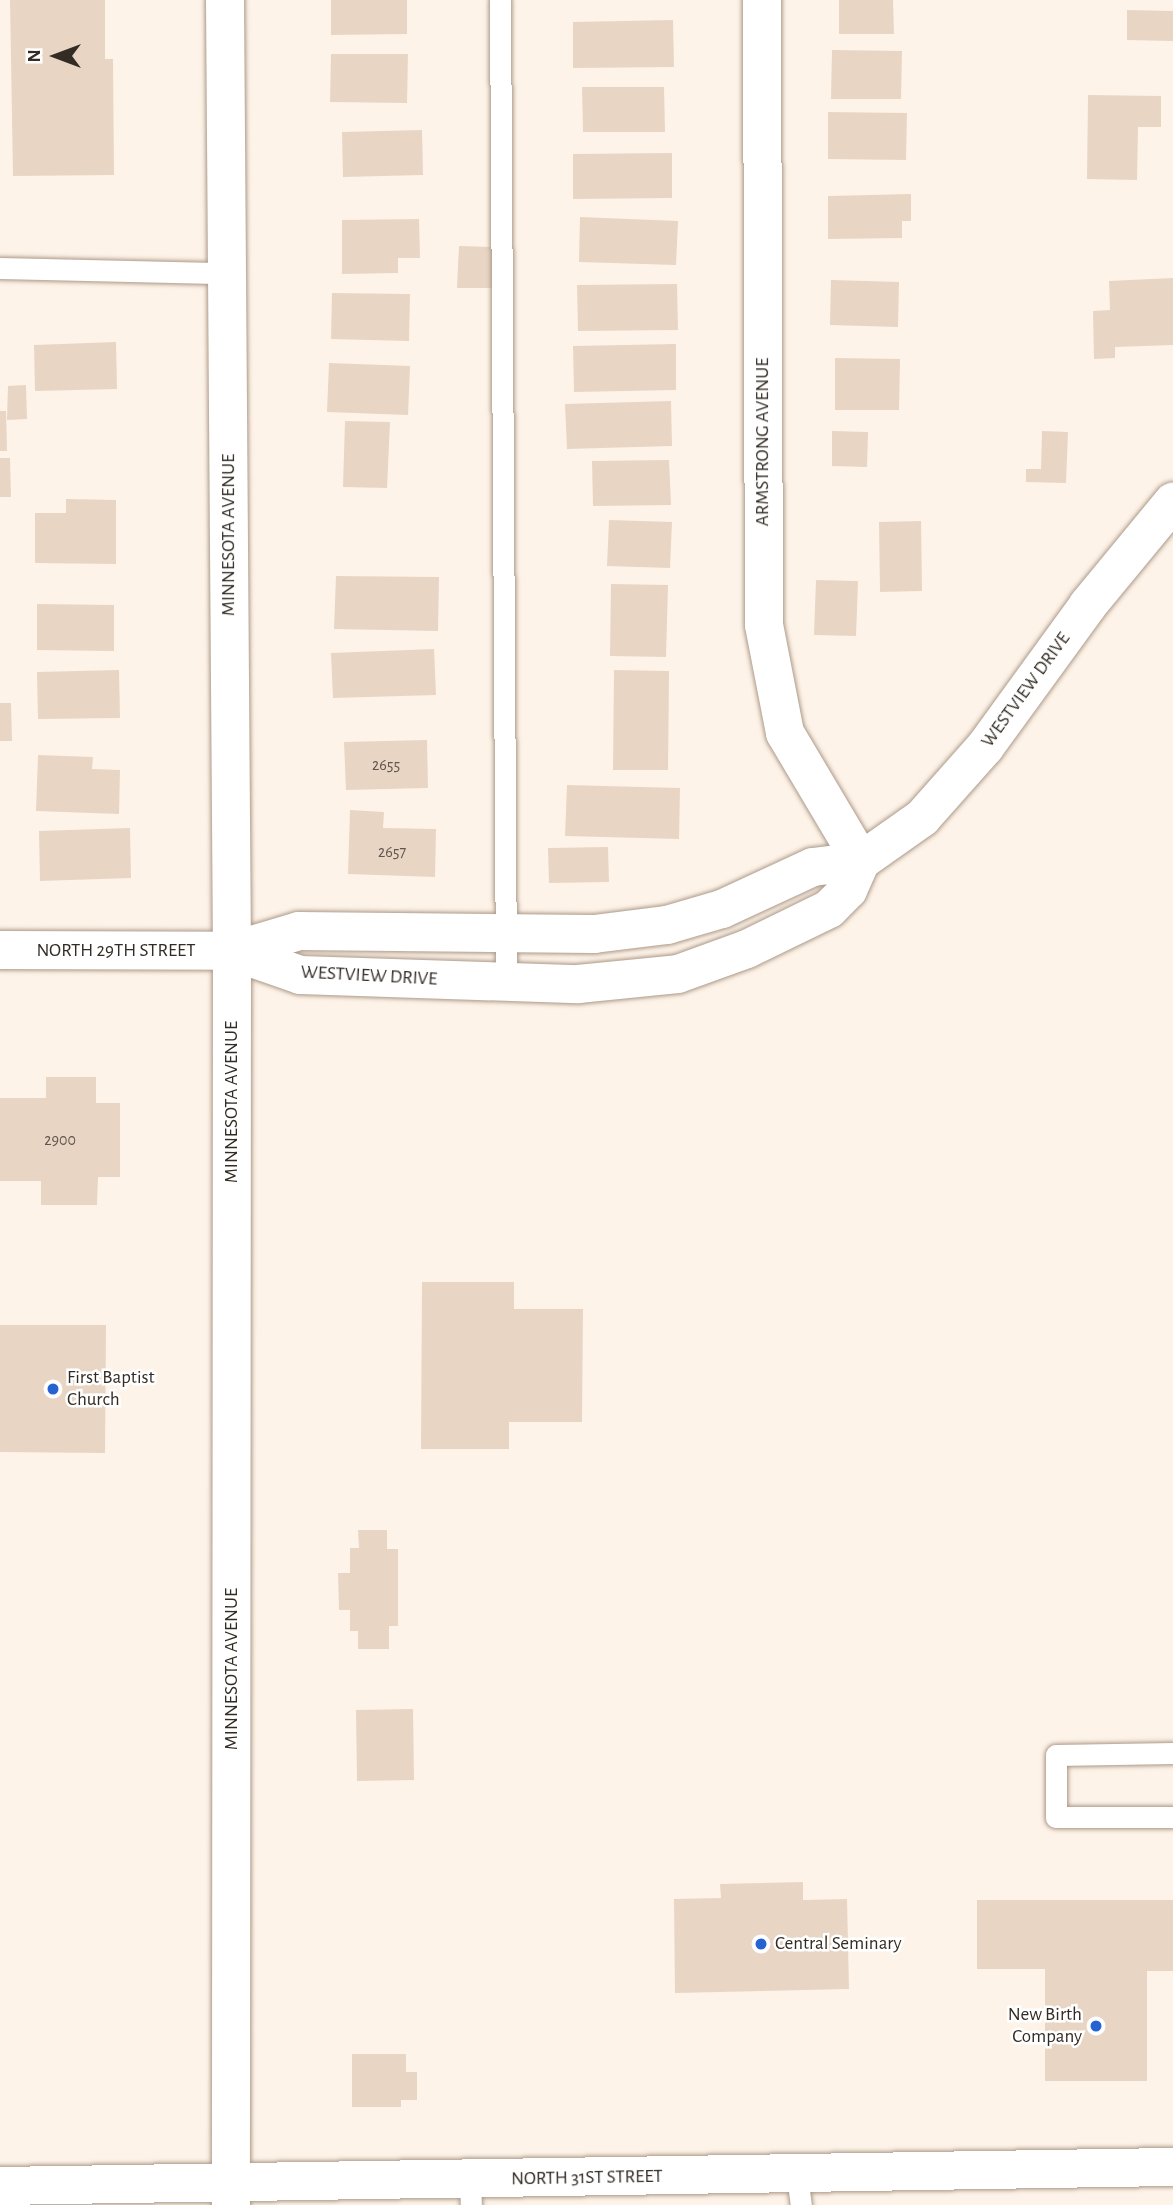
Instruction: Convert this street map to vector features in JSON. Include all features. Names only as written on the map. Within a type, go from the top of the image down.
[{"type":"main road","name":"MINNESOTA AVENUE","points":[[225,0],[232,951],[231,2195]]},
{"type":"main road","name":"ARMSTRONG AVENUE","points":[[762,0],[764,625],[785,733],[861,861]]},
{"type":"main road","name":"WESTVIEW DRIVE","points":[[232,951],[299,931],[594,934],[667,925],[722,908],[813,867],[861,861],[922,818],[976,757],[1088,605],[1173,502]]},
{"type":"main road","name":"WESTVIEW DRIVE","points":[[232,951],[300,975],[578,984],[678,974],[747,949],[829,909],[848,890],[861,861]]},
{"type":"main road","name":"NORTH 29TH STREET","points":[[0,950],[232,951]]},
{"type":"main road","name":"NORTH 31ST STREET","points":[[0,2186],[231,2195],[799,2189],[1173,2167]]},
{"type":"lane","points":[[500,0],[506,982]]},
{"type":"lane","points":[[0,268],[227,273]]},
{"type":"lane","points":[[1173,1753],[1056,1755],[1056,1817],[1173,1817]]},
{"type":"building","points":[[10,0],[105,0],[105,59],[113,59],[114,175],[13,176]]},
{"type":"building","points":[[331,0],[407,0],[407,34],[331,35]]},
{"type":"building","points":[[839,0],[893,0],[894,34],[839,34]]},
{"type":"building","points":[[1127,10],[1173,11],[1173,41],[1127,40]]},
{"type":"building","points":[[673,20],[674,67],[573,68],[573,22]]},
{"type":"building","points":[[832,50],[902,51],[901,99],[831,99]]},
{"type":"building","points":[[331,54],[408,54],[407,103],[330,102]]},
{"type":"building","points":[[582,87],[664,87],[665,132],[583,132]]},
{"type":"building","points":[[1088,95],[1161,96],[1161,127],[1138,127],[1137,180],[1087,179]]},
{"type":"building","points":[[828,112],[907,113],[906,160],[828,159]]},
{"type":"building","points":[[422,130],[423,175],[343,177],[342,132]]},
{"type":"building","points":[[672,153],[672,198],[573,199],[573,154]]},
{"type":"building","points":[[911,194],[911,221],[902,221],[902,238],[828,239],[828,196]]},
{"type":"building","points":[[580,217],[678,221],[676,265],[579,262]]},
{"type":"building","points":[[419,219],[420,258],[398,258],[398,273],[342,274],[342,220]]},
{"type":"building","points":[[459,246],[493,247],[492,288],[457,288]]},
{"type":"building","points":[[1173,278],[1173,345],[1115,347],[1115,358],[1094,359],[1093,311],[1110,310],[1109,281]]},
{"type":"building","points":[[831,280],[899,282],[898,327],[830,325]]},
{"type":"building","points":[[677,284],[678,330],[578,331],[577,285]]},
{"type":"building","points":[[332,293],[410,294],[409,341],[331,339]]},
{"type":"building","points":[[116,342],[117,389],[35,391],[34,345]]},
{"type":"building","points":[[676,344],[676,390],[574,392],[573,346]]},
{"type":"building","points":[[835,358],[900,359],[899,410],[835,410]]},
{"type":"building","points":[[329,363],[410,366],[408,415],[327,412]]},
{"type":"building","points":[[26,385],[27,419],[7,420],[8,386]]},
{"type":"building","points":[[671,401],[672,446],[567,449],[565,404]]},
{"type":"building","points":[[0,411],[6,411],[7,451],[0,451]]},
{"type":"building","points":[[345,421],[390,422],[387,488],[343,487]]},
{"type":"building","points":[[832,431],[868,432],[867,467],[832,466]]},
{"type":"building","points":[[1042,431],[1068,432],[1066,483],[1026,482],[1026,469],[1041,469]]},
{"type":"building","points":[[0,458],[10,458],[11,497],[0,497]]},
{"type":"building","points":[[669,460],[671,505],[593,506],[592,461]]},
{"type":"building","points":[[66,499],[116,500],[116,564],[35,563],[35,513],[66,513]]},
{"type":"building","points":[[609,520],[672,522],[670,568],[607,566]]},
{"type":"building","points":[[921,521],[922,591],[880,592],[879,522]]},
{"type":"building","points":[[336,576],[439,577],[438,631],[334,629]]},
{"type":"building","points":[[816,580],[858,581],[856,636],[814,635]]},
{"type":"building","points":[[611,584],[668,585],[666,657],[610,656]]},
{"type":"building","points":[[37,604],[114,605],[114,651],[37,650]]},
{"type":"building","points":[[434,649],[436,695],[333,698],[331,653]]},
{"type":"building","points":[[119,670],[120,718],[38,719],[37,672]]},
{"type":"building","points":[[614,670],[669,671],[668,770],[613,770]]},
{"type":"building","points":[[0,703],[11,703],[12,741],[0,741]]},
{"type":"building","points":[[427,740],[428,788],[346,790],[344,742]]},
{"type":"building","points":[[38,755],[93,757],[92,769],[120,770],[119,814],[36,811]]},
{"type":"building","points":[[567,785],[680,788],[679,839],[565,836]]},
{"type":"building","points":[[350,810],[384,812],[383,828],[436,829],[435,877],[348,874]]},
{"type":"building","points":[[130,828],[131,878],[40,881],[39,831]]},
{"type":"building","points":[[608,847],[609,882],[549,883],[548,848]]},
{"type":"building","points":[[46,1077],[96,1077],[96,1103],[120,1103],[120,1177],[98,1177],[97,1205],[41,1205],[41,1181],[0,1181],[0,1098],[46,1098]]},
{"type":"building","points":[[422,1282],[514,1282],[514,1309],[583,1309],[582,1422],[509,1422],[509,1449],[421,1449]]},
{"type":"building","name":"First Baptist Church","points":[[0,1325],[106,1325],[105,1453],[0,1452]]},
{"type":"building","points":[[358,1530],[387,1530],[387,1549],[398,1549],[398,1626],[389,1626],[389,1649],[358,1649],[358,1631],[350,1631],[350,1610],[339,1610],[338,1573],[350,1573],[350,1548],[359,1548]]},
{"type":"building","points":[[413,1709],[414,1780],[357,1781],[356,1710]]},
{"type":"building","name":"Central Seminary","points":[[803,1882],[803,1900],[847,1899],[849,1989],[675,1993],[674,1899],[721,1898],[720,1884]]},
{"type":"building","name":"New Birth Company","points":[[977,1900],[1173,1900],[1173,1971],[1147,1971],[1147,2081],[1045,2081],[1045,1969],[977,1969]]},
{"type":"building","points":[[352,2054],[406,2054],[406,2072],[417,2072],[417,2100],[401,2100],[401,2107],[352,2107]]},
{"type":"place","name":"First Baptist Church","points":[[53,1389]]},
{"type":"place","name":"Central Seminary","points":[[761,1944]]},
{"type":"place","name":"New Birth Company","points":[[1096,2026]]}]
